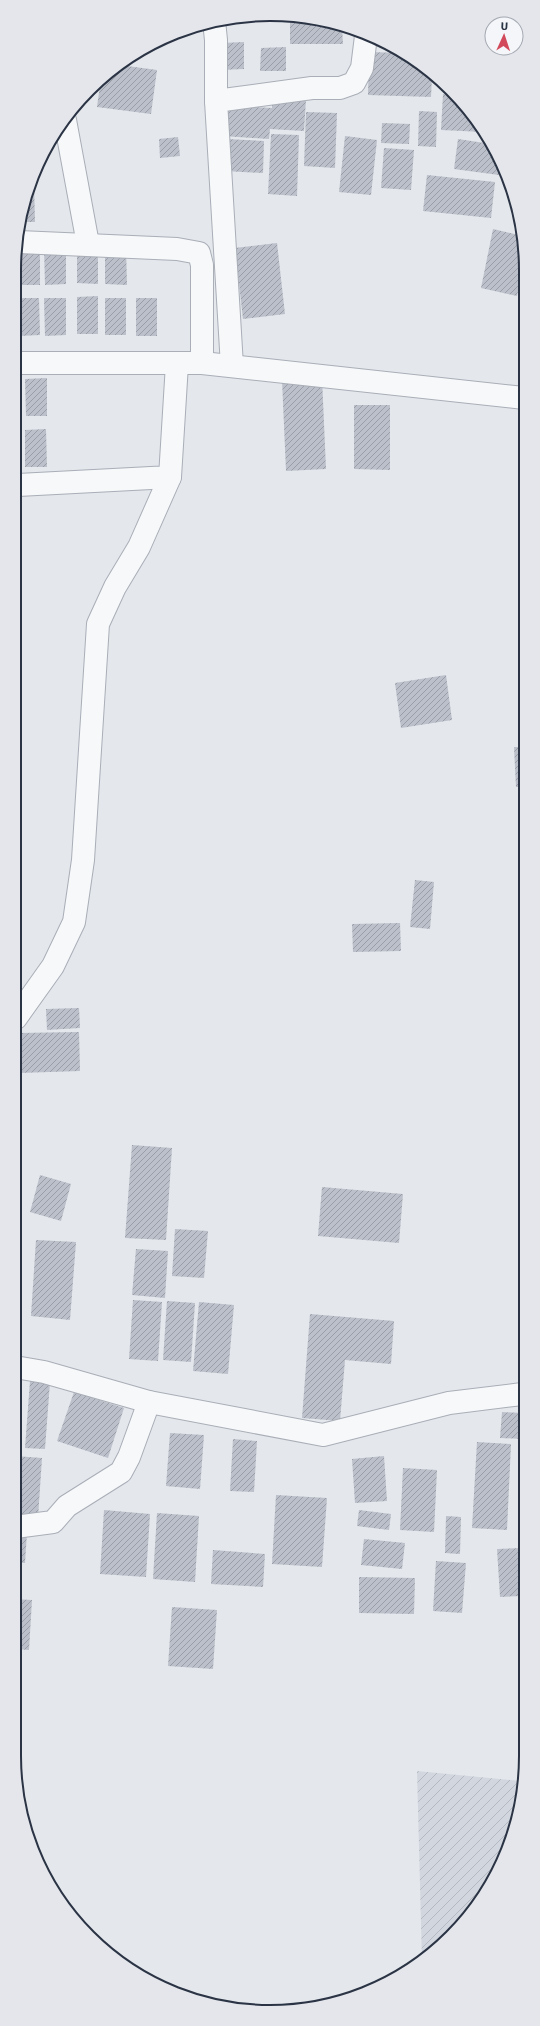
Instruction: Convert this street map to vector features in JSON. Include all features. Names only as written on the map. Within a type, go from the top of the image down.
[{"type":"street","points":[[215,27],[216,101],[232,366]]},
{"type":"street","points":[[216,101],[312,88],[340,88],[354,83],[362,68],[365,40]]},
{"type":"street","points":[[66,127],[88,244]]},
{"type":"street","points":[[23,242],[177,249],[198,253],[202,265],[202,363]]},
{"type":"street","points":[[21,363],[202,363],[519,397]]},
{"type":"street","points":[[21,1011],[53,966],[74,922],[83,860],[98,624],[115,587],[139,548],[170,477],[177,364]]},
{"type":"street","points":[[21,485],[170,477]]},
{"type":"street","points":[[21,1368],[44,1372],[149,1402],[322,1435],[449,1403],[519,1394]]},
{"type":"street","points":[[21,1526],[53,1522],[67,1506],[121,1472],[129,1457],[149,1402]]},
{"type":"shaded area","points":[[417,1771],[517,1781],[511,1820],[506,1836],[486,1880],[468,1908],[446,1932],[422,1954]]},
{"type":"building","points":[[290,22],[303,23],[342,32],[343,44],[290,44]]},
{"type":"building","points":[[244,42],[244,69],[222,70],[222,43]]},
{"type":"building","points":[[286,47],[286,71],[260,71],[261,48]]},
{"type":"building","points":[[369,52],[391,53],[422,72],[432,81],[431,97],[368,95]]},
{"type":"building","points":[[127,66],[157,70],[151,114],[97,107],[99,89],[118,72]]},
{"type":"building","points":[[443,94],[446,94],[468,118],[477,132],[441,130]]},
{"type":"building","points":[[272,97],[306,99],[304,131],[270,129],[269,139],[223,136],[224,105],[272,108]]},
{"type":"building","points":[[419,111],[437,112],[436,147],[418,146]]},
{"type":"building","points":[[306,112],[337,113],[335,168],[304,166]]},
{"type":"building","points":[[382,123],[410,124],[409,144],[381,143]]},
{"type":"building","points":[[271,134],[299,135],[297,196],[268,194]]},
{"type":"building","points":[[345,136],[377,140],[371,195],[339,192]]},
{"type":"building","points":[[178,137],[180,156],[160,158],[159,139]]},
{"type":"building","points":[[227,139],[264,141],[263,173],[225,171]]},
{"type":"building","points":[[458,139],[484,143],[499,173],[499,175],[454,169]]},
{"type":"building","points":[[384,148],[414,150],[411,190],[381,188]]},
{"type":"building","points":[[427,175],[495,182],[491,218],[423,211]]},
{"type":"building","points":[[34,190],[35,222],[26,222]]},
{"type":"building","points":[[493,229],[517,234],[519,270],[519,287],[517,296],[481,288]]},
{"type":"building","points":[[277,243],[285,314],[243,319],[235,248]]},
{"type":"building","points":[[77,246],[98,246],[98,284],[77,283]]},
{"type":"building","points":[[22,247],[40,247],[40,285],[21,285]]},
{"type":"building","points":[[44,247],[66,247],[66,284],[45,285]]},
{"type":"building","points":[[105,247],[126,247],[127,285],[105,284]]},
{"type":"building","points":[[98,296],[98,334],[77,334],[77,297]]},
{"type":"building","points":[[21,298],[39,298],[40,335],[21,336]]},
{"type":"building","points":[[44,298],[66,298],[66,335],[45,336]]},
{"type":"building","points":[[105,298],[126,298],[126,335],[105,335]]},
{"type":"building","points":[[136,298],[157,298],[157,336],[136,336]]},
{"type":"building","points":[[47,378],[47,416],[26,416],[25,379]]},
{"type":"building","points":[[322,378],[326,469],[286,471],[282,380]]},
{"type":"building","points":[[354,405],[390,405],[390,470],[354,469]]},
{"type":"building","points":[[46,429],[47,467],[25,467],[25,430]]},
{"type":"building","points":[[446,675],[452,720],[401,728],[395,683]]},
{"type":"building","points":[[514,747],[519,747],[519,787],[516,787]]},
{"type":"building","points":[[415,880],[434,882],[430,929],[410,927]]},
{"type":"building","points":[[400,923],[401,951],[353,952],[352,924]]},
{"type":"building","points":[[79,1008],[80,1028],[47,1030],[46,1009]]},
{"type":"building","points":[[79,1032],[80,1071],[21,1073],[21,1033]]},
{"type":"building","points":[[132,1145],[172,1148],[166,1240],[125,1238]]},
{"type":"building","points":[[40,1175],[71,1184],[61,1221],[30,1212]]},
{"type":"building","points":[[322,1187],[403,1194],[399,1243],[318,1236]]},
{"type":"building","points":[[175,1229],[208,1231],[204,1278],[172,1276]]},
{"type":"building","points":[[36,1240],[76,1242],[70,1320],[31,1316]]},
{"type":"building","points":[[136,1249],[168,1251],[165,1298],[132,1295]]},
{"type":"building","points":[[133,1300],[162,1302],[158,1361],[129,1359]]},
{"type":"building","points":[[167,1301],[195,1303],[191,1362],[163,1360]]},
{"type":"building","points":[[199,1302],[234,1305],[228,1374],[193,1371]]},
{"type":"building","points":[[310,1314],[394,1321],[391,1364],[345,1360],[340,1421],[302,1418]]},
{"type":"building","points":[[30,1381],[50,1382],[45,1449],[25,1448]]},
{"type":"building","points":[[74,1392],[124,1408],[108,1458],[57,1441]]},
{"type":"building","points":[[502,1412],[519,1413],[519,1439],[500,1438]]},
{"type":"building","points":[[170,1433],[204,1435],[200,1489],[166,1486]]},
{"type":"building","points":[[233,1439],[257,1441],[254,1492],[230,1491]]},
{"type":"building","points":[[477,1442],[511,1444],[507,1530],[472,1528]]},
{"type":"building","points":[[21,1456],[42,1458],[38,1518],[21,1517]]},
{"type":"building","points":[[384,1456],[387,1501],[355,1503],[352,1459]]},
{"type":"building","points":[[403,1468],[437,1470],[434,1532],[400,1530]]},
{"type":"building","points":[[276,1495],[327,1498],[322,1567],[272,1564]]},
{"type":"building","points":[[104,1510],[150,1514],[146,1577],[100,1574]]},
{"type":"building","points":[[359,1510],[391,1514],[389,1530],[357,1526]]},
{"type":"building","points":[[157,1513],[199,1516],[195,1582],[153,1579]]},
{"type":"building","points":[[446,1516],[461,1517],[460,1554],[445,1553]]},
{"type":"building","points":[[21,1532],[27,1532],[25,1563],[21,1563]]},
{"type":"building","points":[[364,1539],[405,1543],[402,1569],[361,1565]]},
{"type":"building","points":[[519,1548],[519,1596],[500,1597],[497,1549]]},
{"type":"building","points":[[213,1550],[265,1554],[263,1587],[211,1584]]},
{"type":"building","points":[[436,1561],[466,1563],[462,1613],[433,1611]]},
{"type":"building","points":[[359,1577],[415,1578],[414,1614],[359,1613]]},
{"type":"building","points":[[21,1599],[32,1600],[29,1650],[21,1649]]},
{"type":"building","points":[[172,1607],[217,1610],[213,1669],[168,1666]]}]
